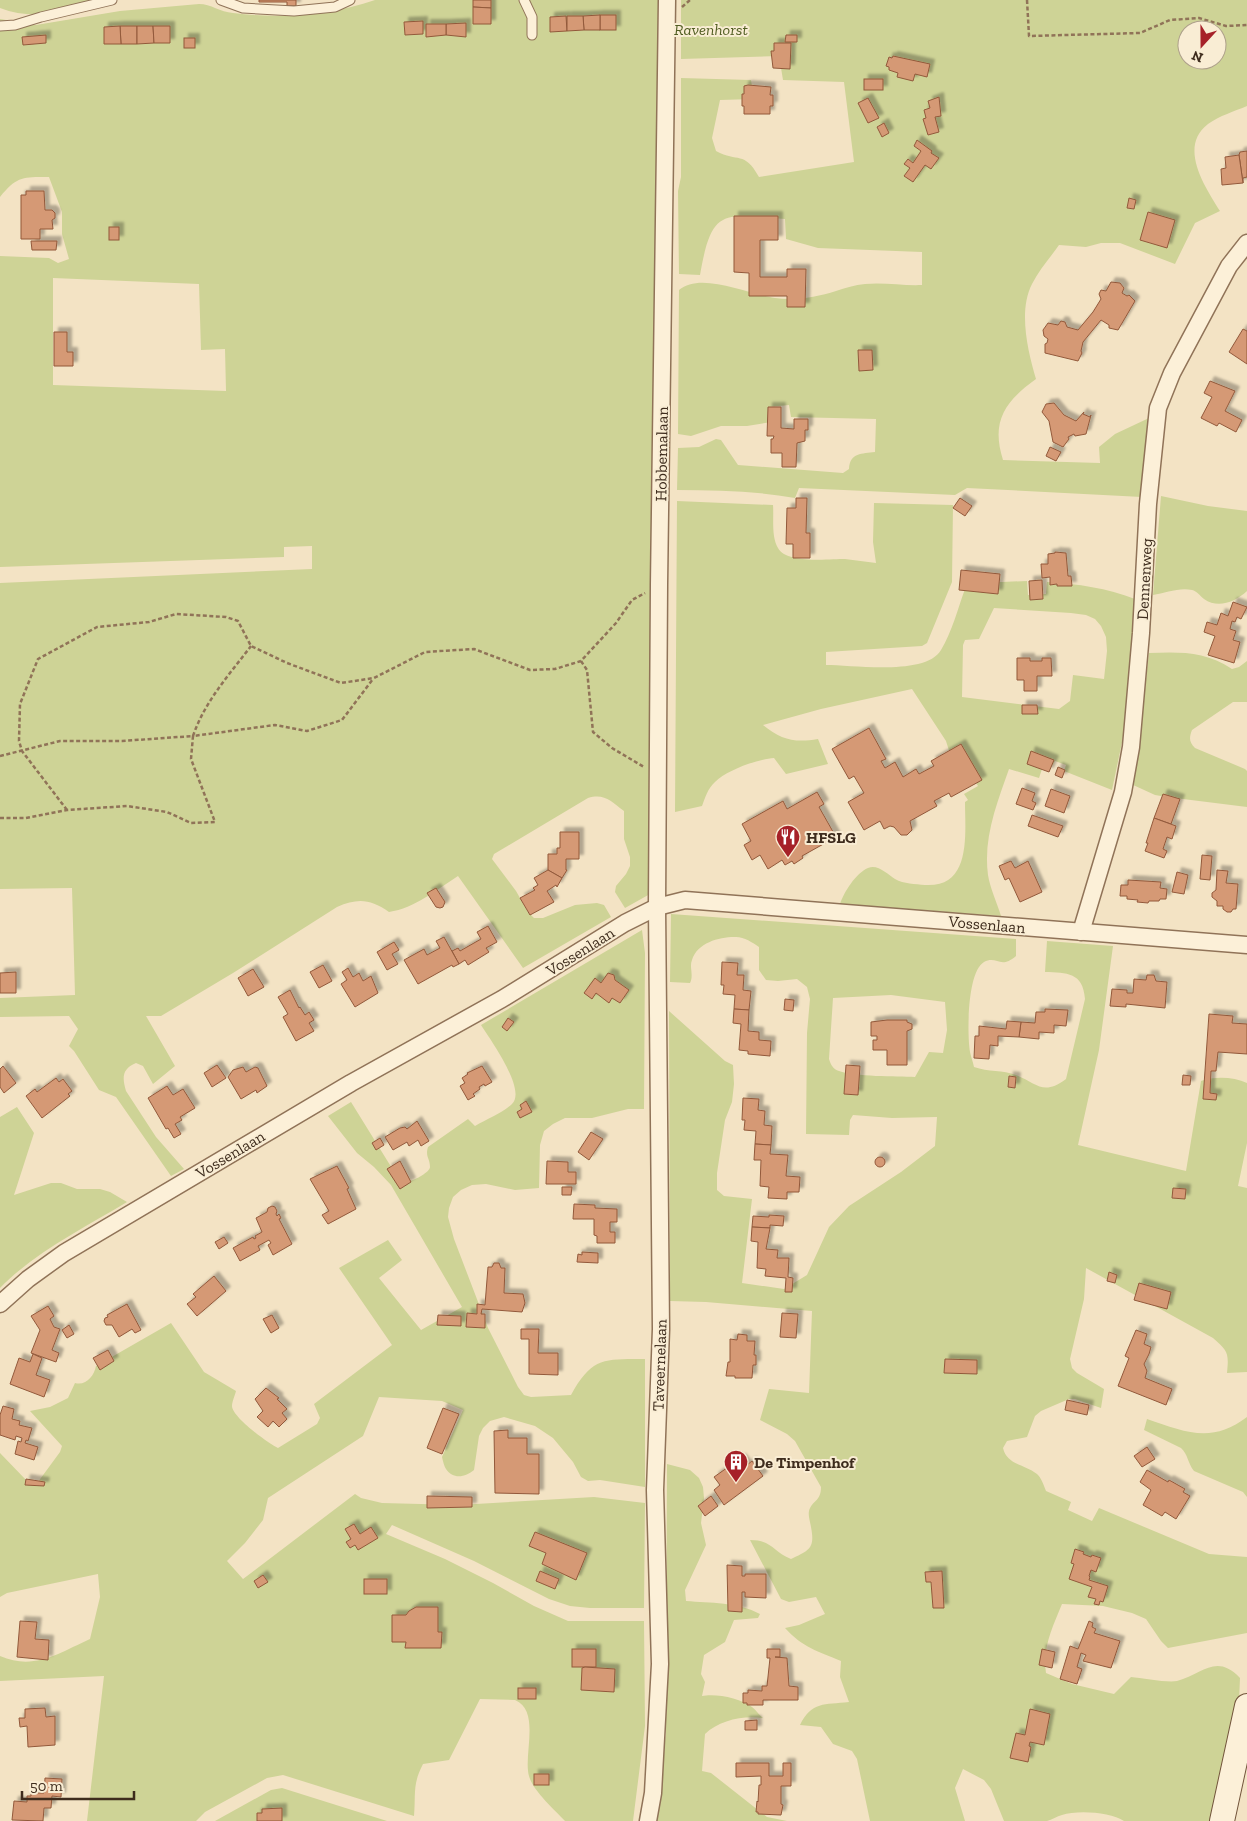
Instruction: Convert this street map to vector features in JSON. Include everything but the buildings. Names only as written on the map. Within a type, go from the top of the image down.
[{"type":"street","name":"Hobbemalaan","points":[[657,907],[659,585],[667,0]]},
{"type":"street","name":"Dennenweg","points":[[1081,932],[1123,792],[1131,747],[1141,633],[1148,504],[1158,408],[1172,373],[1229,266],[1247,242]]},
{"type":"street","name":"Vossenlaan","points":[[0,1304],[28,1279],[64,1252],[350,1083],[502,999],[625,923],[657,907],[685,900],[1247,945]]},
{"type":"street","name":"Taveernelaan","points":[[648,1821],[653,1793],[660,1664],[655,1490],[661,1329],[657,907]]},
{"type":"street","points":[[1222,1821],[1247,1706]]},
{"type":"lane","points":[[0,26],[15,25],[112,0]]},
{"type":"lane","points":[[221,0],[243,8],[294,11],[335,7],[350,0]]},
{"type":"lane","points":[[524,0],[532,17],[532,34]]},
{"type":"path","points":[[1027,0],[1029,36],[1140,33],[1170,20],[1199,18],[1226,26],[1247,25]]},
{"type":"path","points":[[67,810],[22,751],[19,741],[20,704],[38,659],[97,628],[149,622],[176,614],[226,617],[238,621],[251,646],[286,663],[341,683],[374,678],[425,652],[474,649],[530,670],[555,669],[581,661],[616,624],[632,600],[659,585]]},
{"type":"path","points":[[0,818],[26,818],[67,810],[127,806],[168,812],[191,823],[215,822],[191,759],[192,736],[200,716],[215,691],[251,646]]},
{"type":"path","points":[[581,661],[587,670],[593,732],[620,754],[659,774]]},
{"type":"path","points":[[0,756],[60,741],[122,741],[192,736],[275,725],[307,731],[342,720],[374,678]]},
{"type":"green space","points":[[0,0],[114,0],[57,13],[28,14],[0,8]]},
{"type":"green space","points":[[375,0],[660,0],[650,894],[625,908],[615,892],[616,886],[630,866],[630,857],[624,839],[624,811],[603,797],[588,798],[494,854],[492,859],[534,918],[543,918],[575,905],[597,903],[604,905],[611,917],[523,968],[458,876],[425,898],[399,910],[389,912],[376,904],[364,901],[351,902],[337,907],[161,1016],[146,1016],[175,1066],[153,1084],[143,1066],[136,1063],[131,1065],[124,1074],[124,1082],[126,1091],[156,1137],[184,1169],[171,1176],[116,1097],[99,1090],[69,1046],[78,1029],[69,1016],[0,1017],[0,998],[75,995],[72,888],[0,889],[0,583],[312,569],[312,546],[284,547],[284,557],[0,567],[0,256],[49,258],[58,263],[69,259],[62,234],[62,212],[49,177],[33,177],[16,181],[0,197],[0,19],[36,25],[120,11],[199,4],[233,13],[268,16],[323,12]],"holes":[[[53,278],[199,284],[201,350],[225,349],[226,391],[53,385]]]},
{"type":"green space","name":"Ravenhorst","points":[[681,0],[1247,0],[1247,106],[1208,124],[1199,133],[1195,144],[1197,167],[1220,211],[1195,223],[1175,264],[1120,243],[1101,243],[1086,247],[1059,245],[1032,284],[1026,306],[1026,332],[1036,379],[1008,405],[1000,424],[1000,447],[1003,460],[1100,463],[1099,447],[1115,434],[1149,418],[1142,497],[967,488],[955,495],[799,488],[795,498],[736,491],[677,490],[678,448],[699,447],[716,439],[721,440],[738,465],[843,473],[849,469],[854,457],[875,452],[876,419],[791,417],[789,405],[769,407],[771,422],[747,426],[721,426],[691,436],[678,434],[679,290],[688,285],[712,283],[775,298],[798,299],[814,297],[865,284],[922,285],[922,252],[818,248],[786,239],[785,219],[747,216],[724,220],[716,226],[710,237],[700,275],[679,274],[678,191],[681,177],[681,78],[751,80],[754,99],[720,100],[712,138],[716,151],[745,160],[759,177],[854,162],[844,82],[783,80],[779,56],[681,59]]},
{"type":"green space","points":[[1161,496],[1208,506],[1247,511],[1247,591],[1232,601],[1221,604],[1209,602],[1195,591],[1187,589],[1153,595]]},
{"type":"green space","points":[[677,501],[773,505],[774,538],[778,548],[783,553],[798,559],[845,559],[876,563],[873,542],[874,503],[953,505],[952,582],[927,643],[922,646],[826,652],[826,665],[905,666],[933,658],[941,650],[948,636],[965,589],[965,582],[1027,581],[1028,595],[1046,594],[1047,582],[1070,584],[1103,589],[1135,599],[1125,728],[1112,790],[1064,771],[1066,765],[1055,761],[1052,766],[1044,763],[1039,778],[1009,769],[992,821],[987,848],[989,880],[1001,916],[840,904],[851,883],[868,868],[879,868],[898,881],[906,883],[940,884],[951,878],[963,856],[965,843],[965,802],[968,800],[964,794],[978,786],[966,767],[956,773],[946,741],[912,689],[821,709],[763,725],[776,734],[789,739],[802,741],[818,739],[828,764],[786,774],[774,758],[751,763],[727,773],[715,782],[702,806],[675,812]],"holes":[[[994,608],[1086,615],[1095,619],[1101,626],[1106,637],[1107,651],[1104,679],[1073,675],[1070,701],[1059,709],[962,697],[963,645],[965,640],[979,639]]]},
{"type":"green space","points":[[1149,653],[1192,654],[1212,659],[1232,669],[1239,667],[1247,661],[1247,702],[1233,702],[1192,730],[1190,738],[1195,748],[1247,771],[1247,807],[1155,795],[1131,784]]},
{"type":"green space","points":[[671,914],[1016,939],[1016,956],[1011,960],[1002,962],[988,960],[978,968],[971,990],[969,1018],[970,1052],[974,1067],[1011,1073],[1035,1085],[1046,1088],[1052,1087],[1066,1079],[1085,999],[1084,990],[1077,979],[1067,974],[1045,972],[1047,941],[1113,946],[1099,1050],[1078,1145],[1186,1171],[1201,1081],[1212,1078],[1224,1078],[1236,1079],[1247,1083],[1247,1143],[1238,1186],[1247,1188],[1247,1372],[1227,1373],[1228,1361],[1225,1350],[1213,1338],[1086,1268],[1084,1299],[1070,1359],[1072,1368],[1077,1373],[1104,1389],[1101,1408],[1075,1399],[1069,1399],[1041,1411],[1035,1416],[1027,1437],[1007,1441],[1003,1448],[1008,1458],[1038,1475],[1046,1491],[1071,1502],[1068,1510],[1092,1521],[1099,1508],[1209,1554],[1247,1557],[1247,1633],[1168,1648],[1146,1619],[1132,1613],[1103,1606],[1062,1604],[1047,1646],[1046,1673],[1072,1684],[1114,1694],[1131,1677],[1177,1681],[1216,1666],[1224,1667],[1240,1678],[1239,1701],[1214,1821],[1124,1821],[1103,1814],[1085,1812],[1068,1813],[1047,1821],[1004,1821],[991,1789],[984,1780],[963,1769],[955,1788],[965,1821],[870,1821],[857,1759],[852,1751],[833,1744],[821,1727],[800,1725],[814,1708],[826,1704],[849,1702],[840,1677],[841,1661],[805,1645],[785,1628],[799,1625],[825,1614],[816,1597],[789,1602],[781,1599],[750,1540],[768,1544],[791,1559],[810,1548],[812,1534],[809,1511],[820,1496],[821,1487],[795,1441],[787,1434],[760,1420],[769,1389],[809,1393],[812,1311],[706,1302],[670,1301],[669,1011],[725,1061],[733,1065],[734,1084],[732,1102],[725,1120],[717,1173],[717,1190],[724,1196],[752,1199],[742,1283],[784,1289],[807,1275],[829,1227],[849,1206],[901,1172],[935,1146],[937,1117],[892,1118],[853,1115],[850,1120],[849,1135],[806,1134],[807,1033],[810,999],[807,987],[797,979],[766,980],[759,970],[759,947],[741,937],[728,937],[704,945],[695,954],[691,963],[692,977],[690,983],[670,982]],"holes":[[[891,995],[945,1002],[947,1030],[943,1053],[929,1052],[915,1077],[846,1073],[835,1069],[831,1065],[829,1059],[833,998]]]},
{"type":"green space","points":[[642,930],[645,953],[644,1109],[628,1109],[592,1118],[565,1118],[553,1124],[544,1131],[540,1145],[539,1188],[515,1190],[486,1184],[472,1185],[461,1190],[453,1197],[448,1217],[454,1239],[488,1328],[524,1395],[531,1397],[571,1395],[586,1373],[600,1363],[619,1359],[645,1359],[645,1487],[600,1480],[588,1481],[581,1477],[573,1462],[553,1438],[535,1426],[504,1417],[490,1421],[483,1428],[479,1436],[474,1470],[463,1476],[452,1475],[445,1468],[442,1457],[463,1410],[442,1401],[379,1397],[363,1436],[268,1498],[263,1520],[245,1543],[227,1561],[243,1579],[355,1494],[361,1498],[382,1503],[459,1505],[594,1497],[645,1503],[644,1608],[570,1606],[549,1599],[474,1561],[392,1525],[386,1534],[445,1559],[534,1606],[568,1621],[644,1621],[645,1726],[633,1821],[565,1821],[539,1794],[531,1782],[528,1767],[529,1723],[523,1706],[515,1700],[480,1699],[449,1760],[423,1764],[416,1784],[414,1816],[283,1775],[267,1778],[205,1812],[196,1821],[87,1821],[104,1676],[0,1681],[0,1656],[24,1662],[35,1661],[57,1654],[90,1639],[100,1597],[98,1574],[7,1593],[0,1597],[0,1453],[27,1481],[38,1482],[60,1452],[62,1446],[30,1411],[50,1407],[68,1398],[75,1383],[86,1382],[96,1366],[171,1323],[204,1372],[236,1391],[232,1406],[238,1417],[259,1436],[278,1448],[317,1424],[320,1418],[314,1404],[392,1345],[339,1268],[388,1240],[402,1260],[379,1278],[421,1330],[462,1307],[391,1185],[357,1153],[328,1116],[351,1102],[398,1178],[410,1181],[422,1176],[430,1167],[427,1153],[428,1147],[468,1119],[475,1126],[499,1113],[512,1104],[515,1097],[515,1088],[506,1064],[481,1025]]},
{"type":"green space","points":[[17,1107],[34,1133],[14,1195],[51,1183],[61,1183],[77,1189],[100,1189],[110,1192],[127,1202],[44,1252],[0,1288],[0,1117]]},
{"type":"green space","points":[[1247,1417],[1247,1497],[1243,1492],[1194,1471],[1181,1448],[1144,1430],[1147,1419],[1186,1431],[1210,1433],[1222,1431]]},
{"type":"green space","points":[[667,1464],[690,1470],[699,1478],[703,1487],[704,1498],[701,1523],[706,1545],[685,1590],[686,1601],[733,1605],[760,1614],[758,1618],[734,1620],[725,1642],[704,1655],[701,1674],[705,1682],[702,1696],[721,1696],[741,1701],[752,1707],[763,1718],[748,1717],[724,1722],[705,1734],[702,1771],[711,1773],[767,1817],[787,1821],[654,1821],[666,1734]]},
{"type":"green space","points":[[282,1788],[387,1821],[215,1821],[271,1790]]},
{"type":"place","name":"HFSLG","points":[[788,858]]},
{"type":"place","name":"De Timpenhof","points":[[736,1483]]}]
